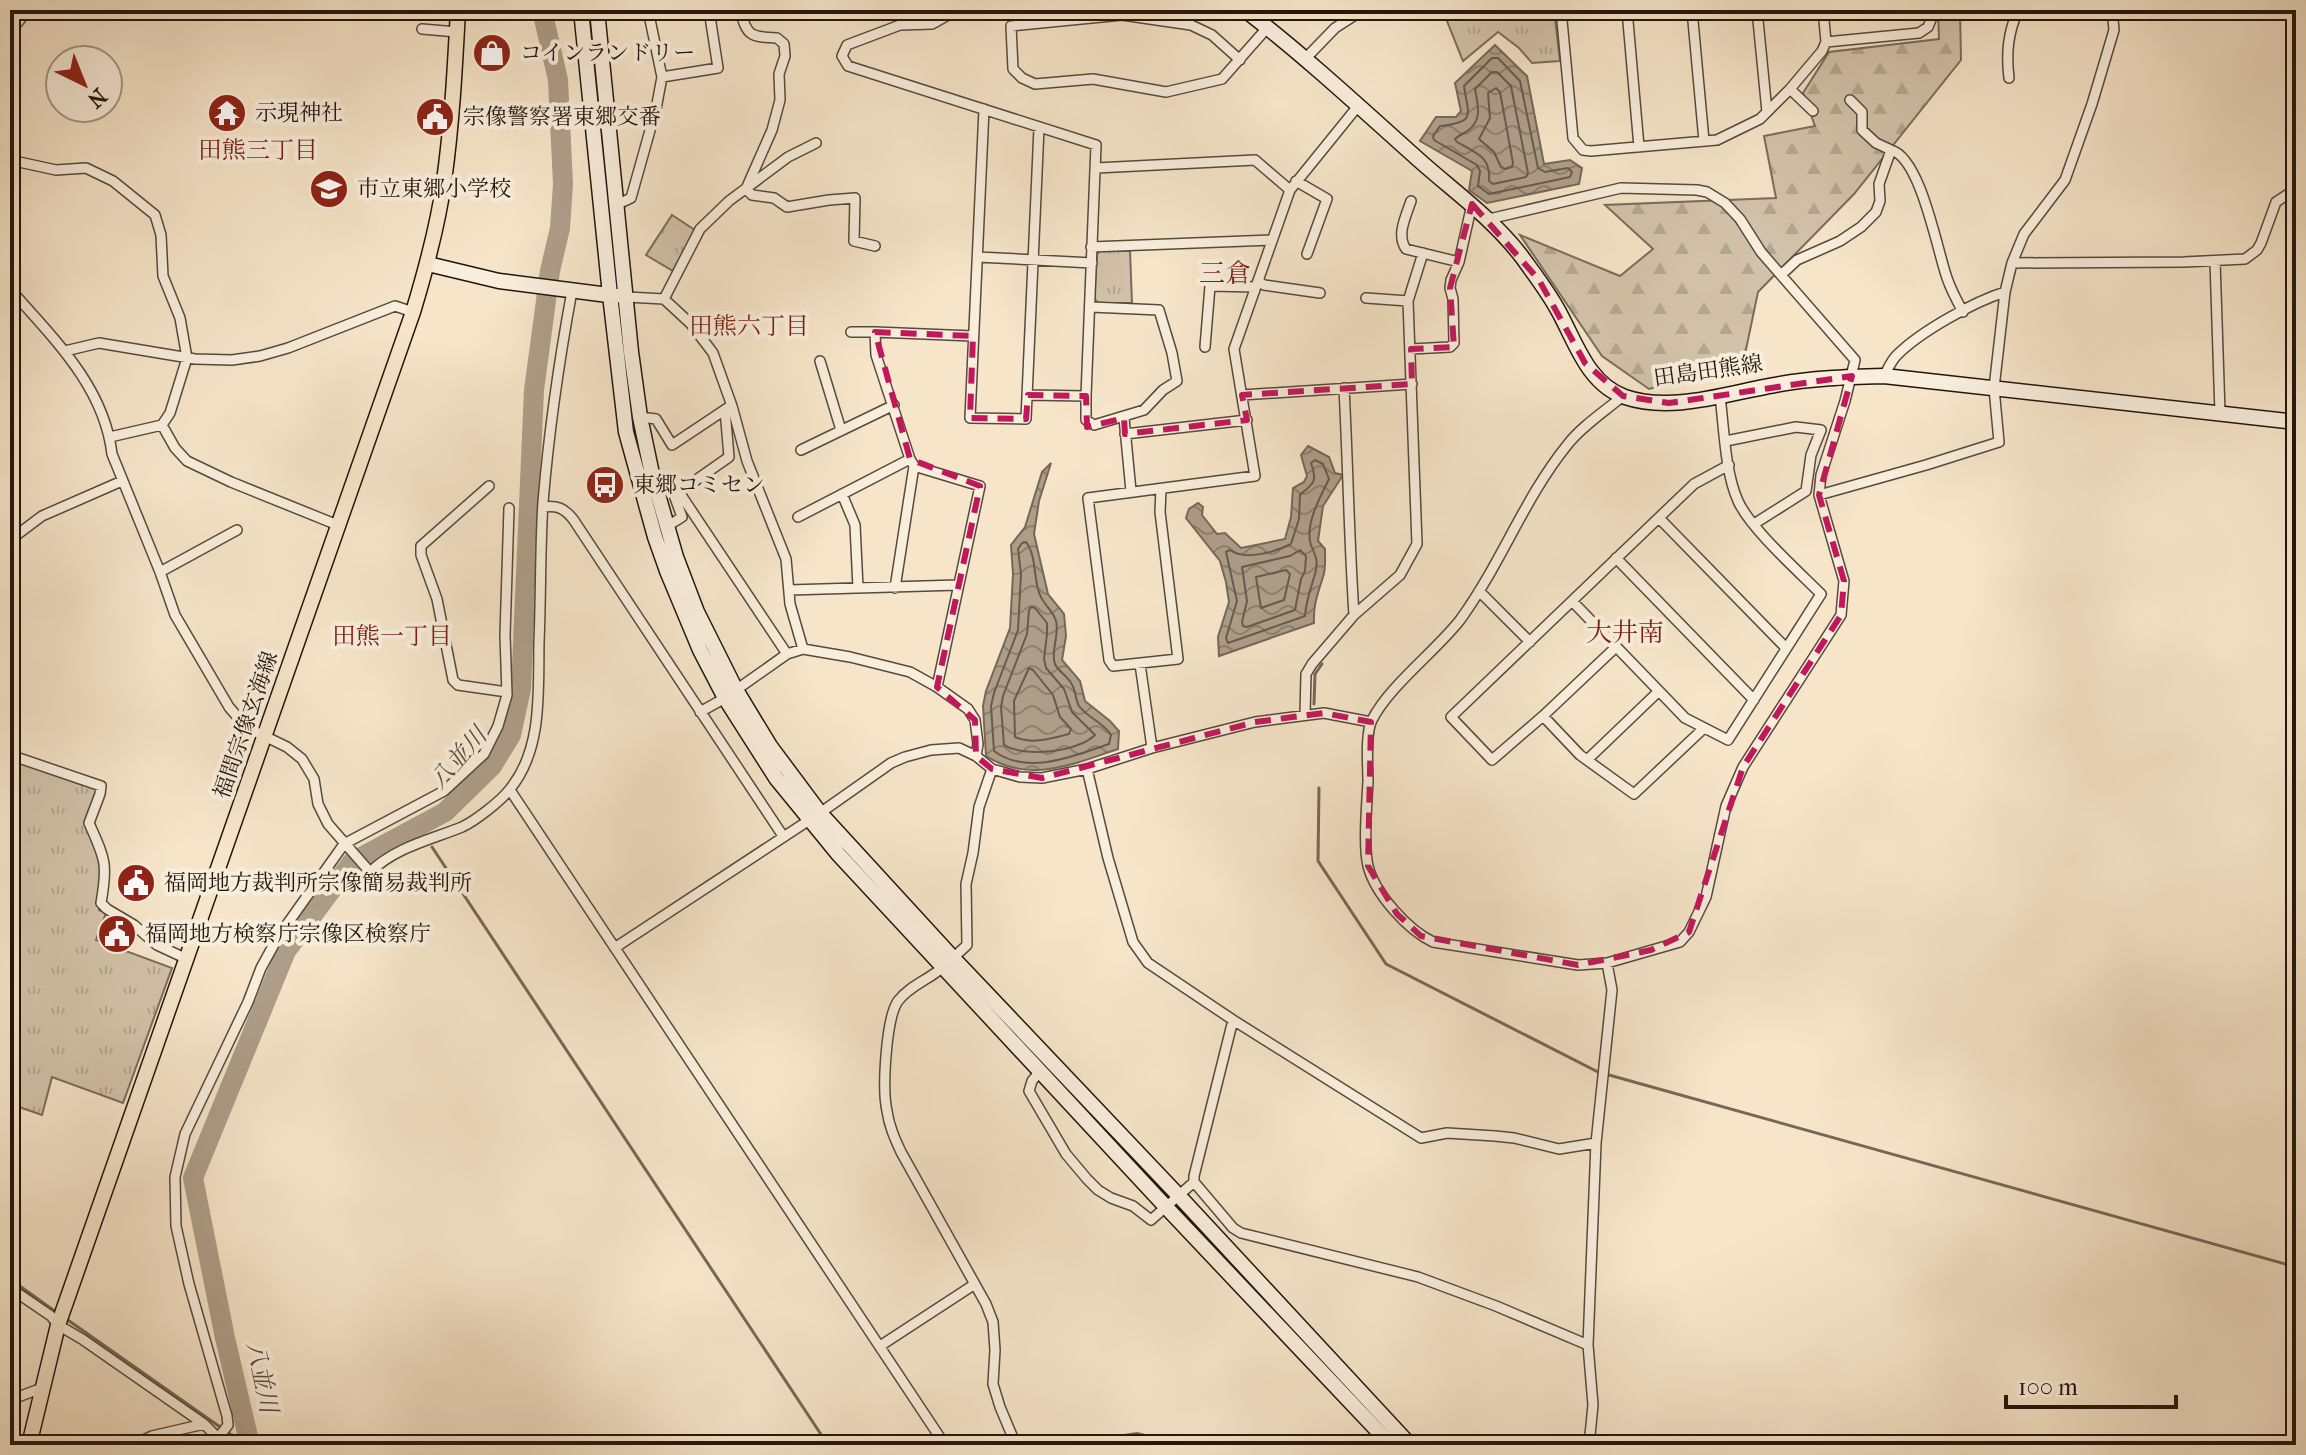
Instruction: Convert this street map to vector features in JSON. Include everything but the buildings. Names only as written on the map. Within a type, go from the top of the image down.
[{"type":"main road","name":"福間宗像玄海線","points":[[29,1445],[58,1325],[340,526],[428,264],[444,182],[458,10]]},
{"type":"street","points":[[10,32],[28,10]]},
{"type":"street","points":[[581,10],[626,432],[655,537],[695,639],[815,817],[948,963],[1040,1071],[1391,1445]]},
{"type":"street","points":[[597,10],[640,417],[666,527],[730,694]]},
{"type":"street","points":[[616,205],[631,198],[662,77],[648,10]]},
{"type":"street","points":[[662,77],[718,68],[709,10]]},
{"type":"street","points":[[740,10],[745,28],[751,35],[777,38],[784,44],[785,56],[779,74],[780,100],[772,130],[746,189]]},
{"type":"street","points":[[957,10],[932,24],[900,25],[847,45],[842,56],[848,66],[1096,145],[1086,396],[1086,420],[1094,425],[1144,410],[1163,390],[1177,381],[1159,310],[1091,307]]},
{"type":"street","name":"田島田熊線","points":[[1245,10],[1489,219],[1539,280],[1559,311],[1585,363],[1599,380],[1623,396],[1646,402],[1669,403],[1825,378],[1884,376],[2296,422]]},
{"type":"street","points":[[1305,59],[1335,28],[1363,10]]},
{"type":"street","points":[[1561,10],[1573,138],[1583,150],[1717,140],[1760,119],[1822,51],[1826,42],[1823,10]]},
{"type":"street","points":[[1627,10],[1639,147]]},
{"type":"street","points":[[1692,10],[1704,141]]},
{"type":"street","points":[[1757,10],[1767,112]]},
{"type":"street","points":[[1826,42],[1919,33],[1928,27],[1935,10]]},
{"type":"street","points":[[2009,78],[2007,49],[2018,10]]},
{"type":"street","points":[[1819,495],[1999,442],[1994,388],[2005,292],[2012,263],[2024,234],[2065,180],[2114,30],[2112,10]]},
{"type":"street","points":[[1240,60],[1212,35],[1191,25],[1152,15],[1011,26],[1013,69],[1035,84],[1093,79],[1166,92],[1222,79],[1240,60],[1267,28]]},
{"type":"street","points":[[422,29],[457,32]]},
{"type":"street","points":[[1790,89],[1813,111]]},
{"type":"street","points":[[1850,100],[1862,112],[1862,130],[1876,143],[1899,152],[1911,167],[1947,278],[1963,312]]},
{"type":"street","points":[[1161,489],[1160,512],[1178,659],[1113,666],[1109,660],[1088,498],[1255,476],[1234,349],[1293,185],[1358,106]]},
{"type":"street","points":[[984,109],[970,418],[1026,419],[1039,128]]},
{"type":"street","points":[[664,299],[700,229],[718,210],[788,157],[816,143]]},
{"type":"street","points":[[1782,274],[1797,260],[1840,241],[1876,212],[1880,201],[1879,184],[1891,150]]},
{"type":"street","points":[[10,160],[56,170],[86,168],[113,181],[155,215],[161,235],[163,276],[180,318],[187,358],[170,413],[162,425],[110,437]]},
{"type":"street","points":[[1096,168],[1255,160],[1293,185],[1327,199],[1307,254]]},
{"type":"street","points":[[1489,219],[1621,188],[1697,190],[1725,203],[1740,219],[1761,252],[1855,360],[1823,464],[1819,495],[1844,581],[1841,615],[1743,767],[1726,806],[1706,897],[1689,932],[1680,942],[1607,963],[1578,965],[1433,942],[1421,936],[1397,914],[1376,885],[1368,866],[1371,722],[1392,694],[1458,622],[1541,482],[1569,442],[1623,396]]},
{"type":"street","points":[[746,189],[752,195],[774,198],[787,207],[855,198],[854,241],[875,246]]},
{"type":"street","points":[[2012,263],[2245,259],[2261,243],[2276,202],[2296,189]]},
{"type":"street","points":[[1411,201],[1400,239],[1402,246],[1459,262]]},
{"type":"street","points":[[1411,349],[1450,347],[1454,343],[1451,280],[1459,262],[1472,204]]},
{"type":"street","points":[[1091,247],[1272,240]]},
{"type":"street","points":[[1305,714],[1306,674],[1312,664],[1354,615],[1400,575],[1417,544],[1408,301],[1423,253]]},
{"type":"street","points":[[978,257],[1092,263]]},
{"type":"street","points":[[2215,261],[2220,413]]},
{"type":"street","points":[[428,264],[499,281],[664,299],[691,324],[713,353],[728,408],[786,559],[790,604],[803,649]]},
{"type":"street","points":[[1205,347],[1210,286],[1257,284],[1320,293]]},
{"type":"street","points":[[10,289],[65,351],[98,403],[110,437],[112,454],[175,615],[229,707],[246,727],[287,747],[302,759],[314,779],[318,804],[328,824],[370,872],[409,846],[465,826],[510,790],[532,743],[538,706],[543,507],[570,290]]},
{"type":"street","points":[[1884,376],[1895,356],[1932,328],[2005,292]]},
{"type":"street","points":[[1366,298],[1408,301]]},
{"type":"street","points":[[65,351],[99,343],[187,358],[232,360],[288,348],[383,309],[395,306],[413,312]]},
{"type":"street","points":[[851,332],[973,336]]},
{"type":"street","points":[[875,332],[876,355],[912,462],[895,588]]},
{"type":"street","points":[[820,361],[841,430]]},
{"type":"street","points":[[1242,395],[1412,384]]},
{"type":"street","points":[[1344,388],[1354,615]]},
{"type":"street","points":[[1028,395],[1086,396]]},
{"type":"street","points":[[1572,601],[1685,718],[1728,740],[1821,594],[1754,524],[1739,503],[1729,465],[1720,396]]},
{"type":"street","points":[[801,450],[894,405]]},
{"type":"street","points":[[640,417],[656,419],[672,445],[728,408]]},
{"type":"street","points":[[666,527],[682,517],[674,495],[729,457],[728,408]]},
{"type":"street","points":[[1124,418],[1131,491]]},
{"type":"street","points":[[1125,434],[1247,420]]},
{"type":"street","points":[[162,425],[175,448],[187,461],[340,526]]},
{"type":"street","points":[[1726,441],[1796,427],[1821,430],[1811,455],[1806,491],[1754,524]]},
{"type":"street","points":[[798,517],[912,462],[980,486],[937,687]]},
{"type":"street","points":[[1616,647],[1492,760],[1451,717],[1694,484],[1729,465]]},
{"type":"street","points":[[10,540],[42,516],[122,481]]},
{"type":"street","points":[[489,486],[421,546],[421,555],[437,599],[453,680],[458,685],[507,692]]},
{"type":"street","points":[[679,492],[787,654]]},
{"type":"street","points":[[842,494],[855,525],[858,588]]},
{"type":"street","points":[[543,507],[564,509],[573,519],[783,836]]},
{"type":"street","points":[[10,1288],[51,1316],[58,1325],[204,1424],[221,1441],[228,1425],[227,1416],[178,1239],[174,1196],[177,1161],[185,1134],[278,937],[346,847],[444,791],[484,754],[498,726],[507,692],[505,635],[509,508]]},
{"type":"street","points":[[1659,518],[1786,648]]},
{"type":"street","points":[[160,572],[237,530]]},
{"type":"street","points":[[1616,558],[1754,700]]},
{"type":"street","points":[[789,590],[958,585]]},
{"type":"street","points":[[1479,591],[1530,642]]},
{"type":"street","points":[[700,712],[787,654],[803,649],[910,672],[937,687],[968,709],[975,720],[976,756]]},
{"type":"street","points":[[1140,664],[1152,748]]},
{"type":"street","points":[[1587,760],[1659,691]]},
{"type":"street","points":[[616,947],[815,817],[891,763],[905,757],[931,750],[959,748],[992,769],[1020,777],[1042,778],[1087,769],[1152,748],[1255,722],[1324,713],[1371,722]]},
{"type":"street","points":[[1543,716],[1587,760],[1634,794],[1704,728]]},
{"type":"street","points":[[10,755],[101,786],[89,823],[106,868],[101,903],[157,945],[187,959]]},
{"type":"street","points":[[992,769],[979,807],[966,884],[967,945],[931,978],[903,995],[895,1005],[891,1016],[884,1091],[891,1130],[901,1152],[993,1322],[993,1384],[1016,1445]]},
{"type":"street","points":[[1087,769],[1108,858],[1133,942],[1148,963],[1421,1138],[1447,1133],[1495,1136],[1559,1149],[1596,1143]]},
{"type":"street","points":[[510,790],[945,1445]]},
{"type":"street","points":[[948,963],[1179,1196],[1410,1445]]},
{"type":"street","points":[[1589,1445],[1593,1405],[1588,1345],[1596,1143],[1612,990],[1607,963]]},
{"type":"street","points":[[1233,1020],[1194,1176],[1194,1182],[1233,1228],[1241,1233],[1418,1277],[1588,1345]]},
{"type":"street","points":[[1040,1071],[1029,1091],[1066,1154],[1087,1179],[1111,1198],[1133,1206],[1151,1220],[1194,1182]]},
{"type":"street","points":[[880,1346],[975,1284]]},
{"type":"street","points":[[10,1400],[42,1388]]},
{"type":"street","points":[[133,1445],[152,1436],[204,1424]]},
{"type":"highlighted area","points":[[1472,204],[1539,280],[1585,363],[1623,396],[1669,403],[1852,376],[1819,495],[1844,581],[1841,615],[1743,767],[1689,932],[1651,950],[1578,965],[1421,936],[1397,914],[1368,866],[1371,722],[1324,713],[1255,722],[1042,778],[992,769],[976,756],[975,720],[937,687],[980,486],[910,459],[875,332],[973,336],[970,418],[1026,419],[1028,395],[1086,396],[1087,427],[1124,418],[1125,434],[1247,420],[1242,395],[1412,384],[1411,349],[1454,347],[1450,288]]},
{"type":"green space","points":[[1447,10],[1554,10],[1560,61],[1532,63],[1498,32],[1463,61],[1447,21]]},
{"type":"green space","points":[[1938,10],[1960,10],[1961,60],[1854,194],[1758,292],[1743,364],[1649,389],[1602,356],[1520,235],[1620,276],[1653,249],[1605,205],[1776,198],[1764,136],[1815,126],[1803,93],[1829,52],[1939,39]]},
{"type":"green space","points":[[672,215],[695,230],[673,271],[646,255]]},
{"type":"green space","points":[[1100,251],[1130,251],[1132,303],[1099,303],[1094,299],[1097,254]]},
{"type":"green space","points":[[10,759],[96,788],[96,798],[86,821],[101,859],[99,910],[106,913],[96,940],[172,968],[123,1103],[52,1077],[42,1115],[10,1104]]},
{"type":"green space","points":[[1137,1433],[1185,1445],[1096,1445],[1096,1439]]},
{"type":"water","points":[[1495,45],[1527,76],[1544,164],[1570,160],[1582,168],[1579,184],[1487,203],[1469,190],[1472,171],[1420,141],[1436,117],[1456,117],[1461,111],[1455,83]]},
{"type":"water","points":[[1308,446],[1329,457],[1335,473],[1343,475],[1323,506],[1318,541],[1325,549],[1325,567],[1315,605],[1314,623],[1219,656],[1218,637],[1229,602],[1226,582],[1220,561],[1186,518],[1189,509],[1198,503],[1203,507],[1202,515],[1217,534],[1225,533],[1241,548],[1285,539],[1291,517],[1293,488],[1304,482],[1307,476],[1301,455]]},
{"type":"water","points":[[1051,463],[1039,501],[1034,534],[1048,594],[1064,614],[1066,636],[1062,660],[1080,681],[1085,701],[1119,731],[1118,749],[1052,769],[1019,769],[986,756],[983,706],[1010,628],[1011,545],[1025,527],[1042,472]]},
{"type":"waterway","name":"八並川","points":[[250,1445],[193,1178],[286,951],[352,862],[445,812],[492,766],[511,735],[521,689],[534,390],[550,271],[560,228],[563,184],[558,80],[542,10]]},
{"type":"waterway","points":[[1314,704],[1315,674],[1322,664]]},
{"type":"waterway","points":[[1319,788],[1318,861],[1386,964],[1598,1072]]},
{"type":"waterway","points":[[432,847],[828,1445]]},
{"type":"waterway","points":[[1609,1075],[2296,1267]]},
{"type":"waterway","points":[[10,1279],[56,1312]]},
{"type":"waterway","points":[[65,1318],[230,1434],[248,1442]]},
{"type":"place","name":"コインランドリー","points":[[492,53]]},
{"type":"place","name":"示現神社","points":[[227,113]]},
{"type":"place","name":"宗像警察署東郷交番","points":[[435,117]]},
{"type":"place","name":"市立東郷小学校","points":[[329,189]]},
{"type":"place","name":"東郷コミセン","points":[[605,485]]},
{"type":"place","name":"福岡地方裁判所宗像簡易裁判所","points":[[136,883]]},
{"type":"place","name":"福岡地方検察庁宗像区検察庁","points":[[117,934]]},
{"type":"district","name":"田熊三丁目","points":[[258,150]]},
{"type":"district","name":"三倉","points":[[1225,273]]},
{"type":"district","name":"田熊六丁目","points":[[749,326]]},
{"type":"district","name":"大井南","points":[[1625,632]]},
{"type":"district","name":"田熊一丁目","points":[[392,636]]}]
